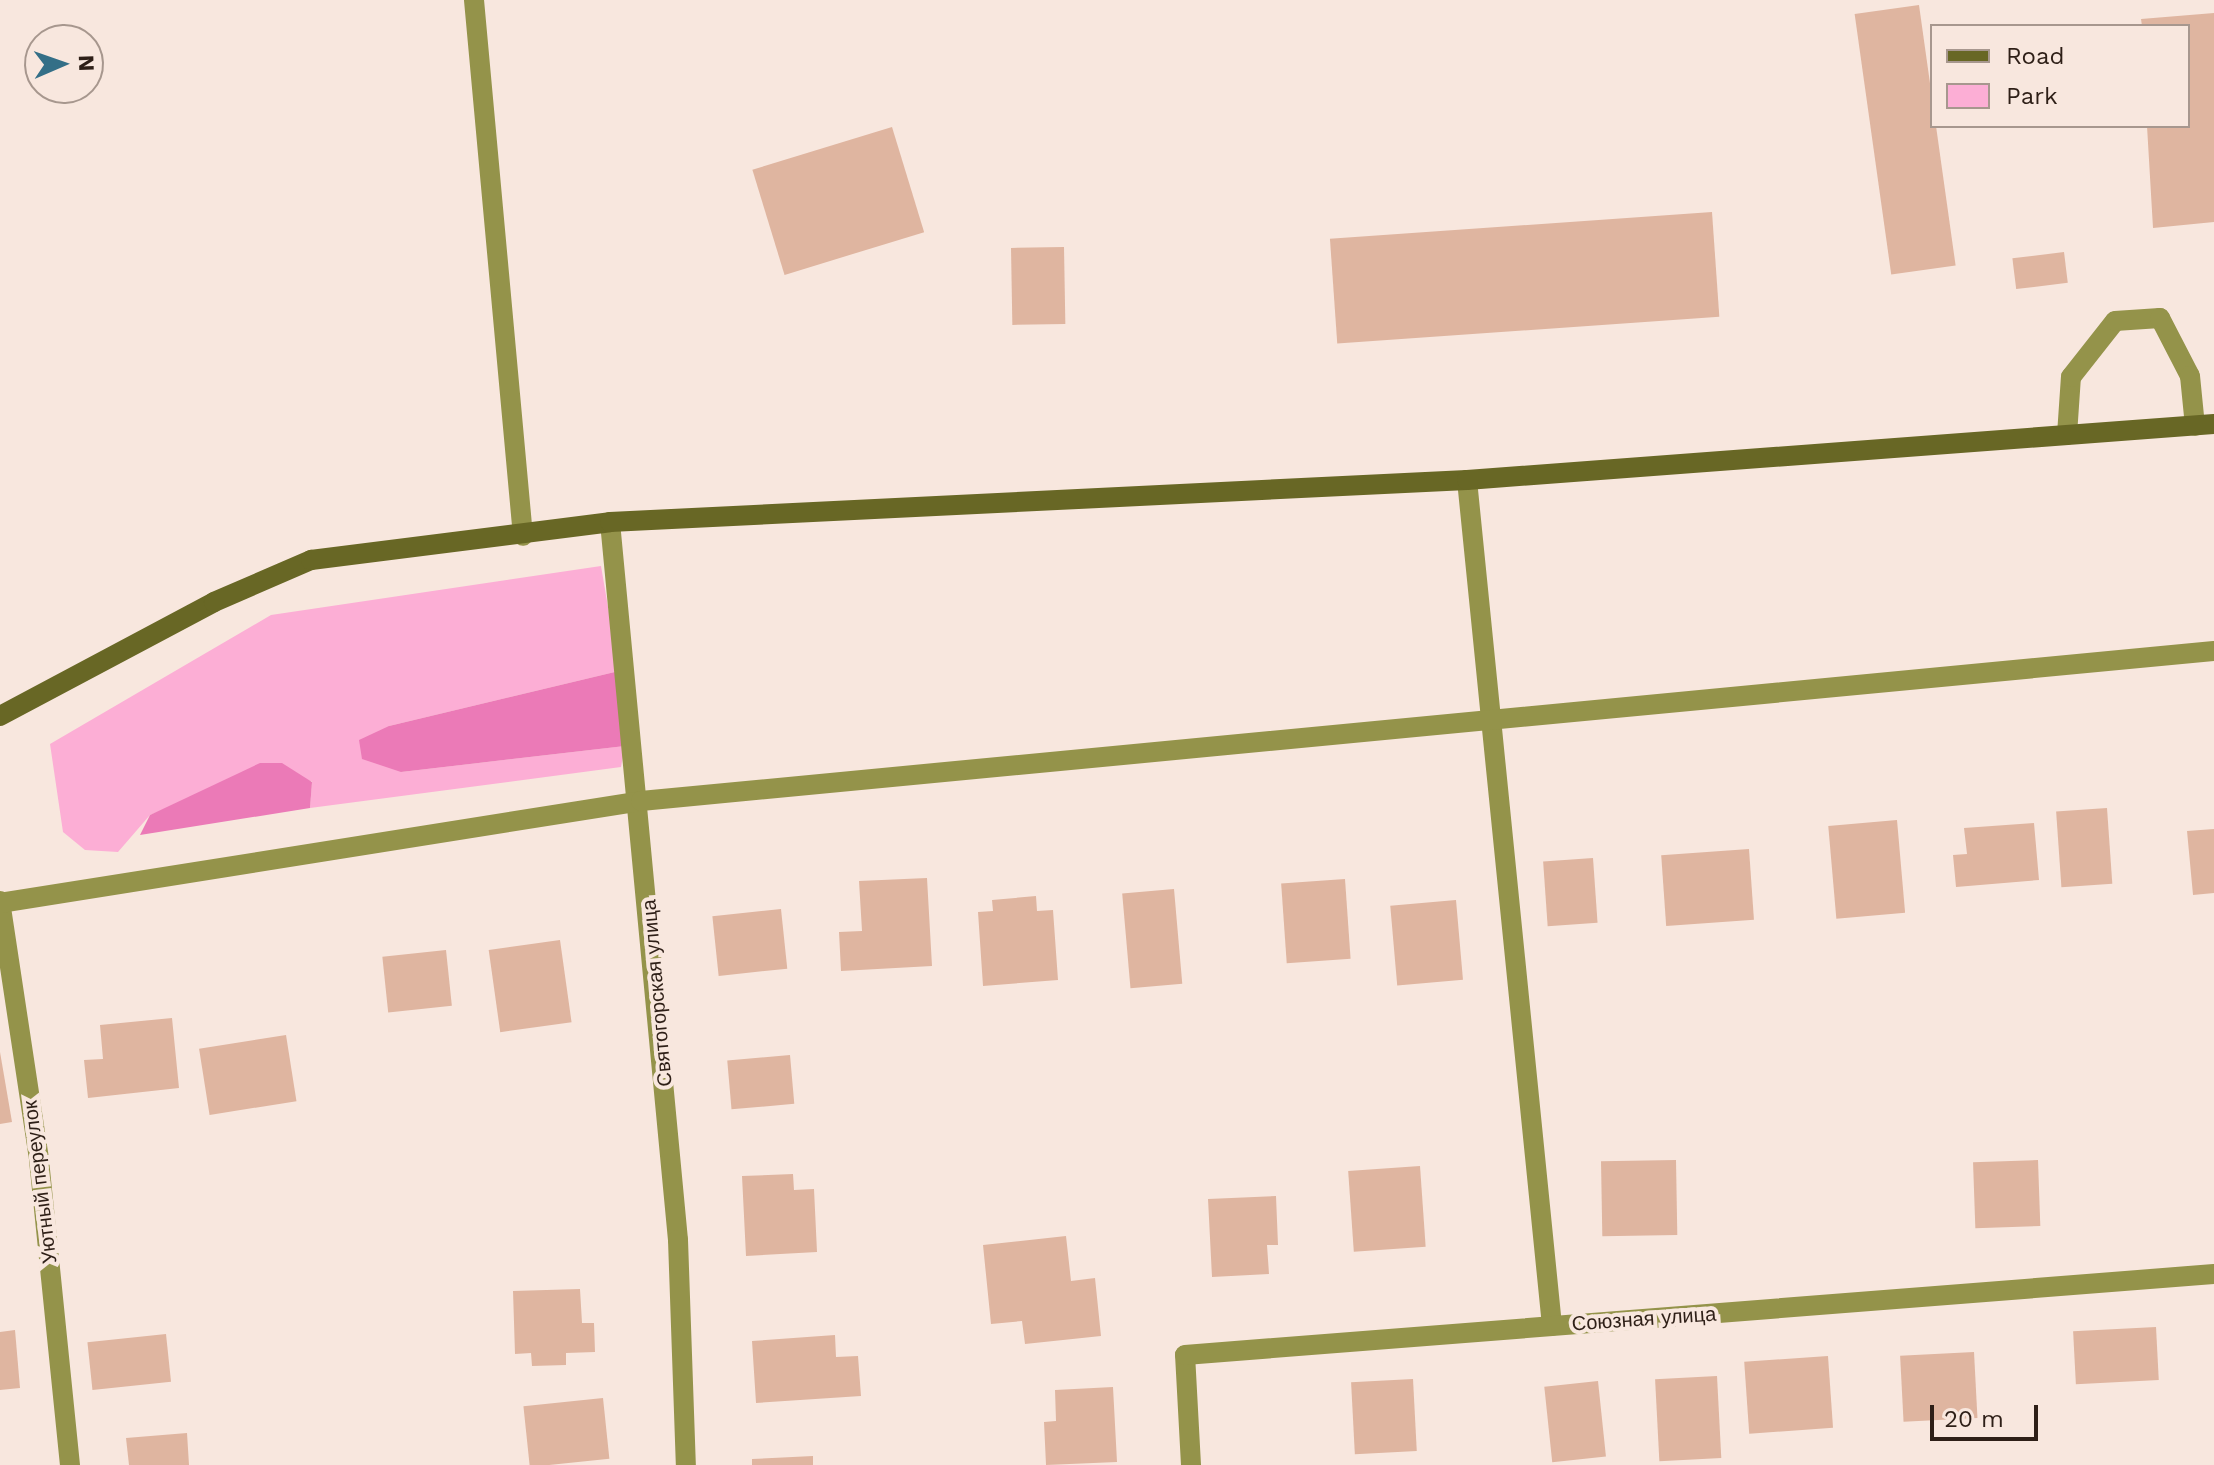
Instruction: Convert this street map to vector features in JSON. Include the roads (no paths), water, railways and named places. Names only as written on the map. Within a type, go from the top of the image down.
[{"type":"main road","points":[[0,716],[214,602],[311,560],[523,536],[610,522],[1467,480],[2204,425]]},
{"type":"street","points":[[474,0],[523,536]]},
{"type":"street","points":[[2067,435],[2071,377],[2115,321],[2160,318],[2190,376],[2204,425]]},
{"type":"street","points":[[1467,480],[1488,723],[1552,1326]]},
{"type":"street","name":"Святогорская улица","points":[[610,522],[641,801],[678,1240],[686,1465]]},
{"type":"street","points":[[0,902],[641,801],[1488,723],[2214,651]]},
{"type":"street","name":"Уютный переулок","points":[[0,902],[39,1160],[70,1465]]},
{"type":"street","name":"Союзная улица","points":[[1191,1465],[1185,1355],[2214,1274]]}]
